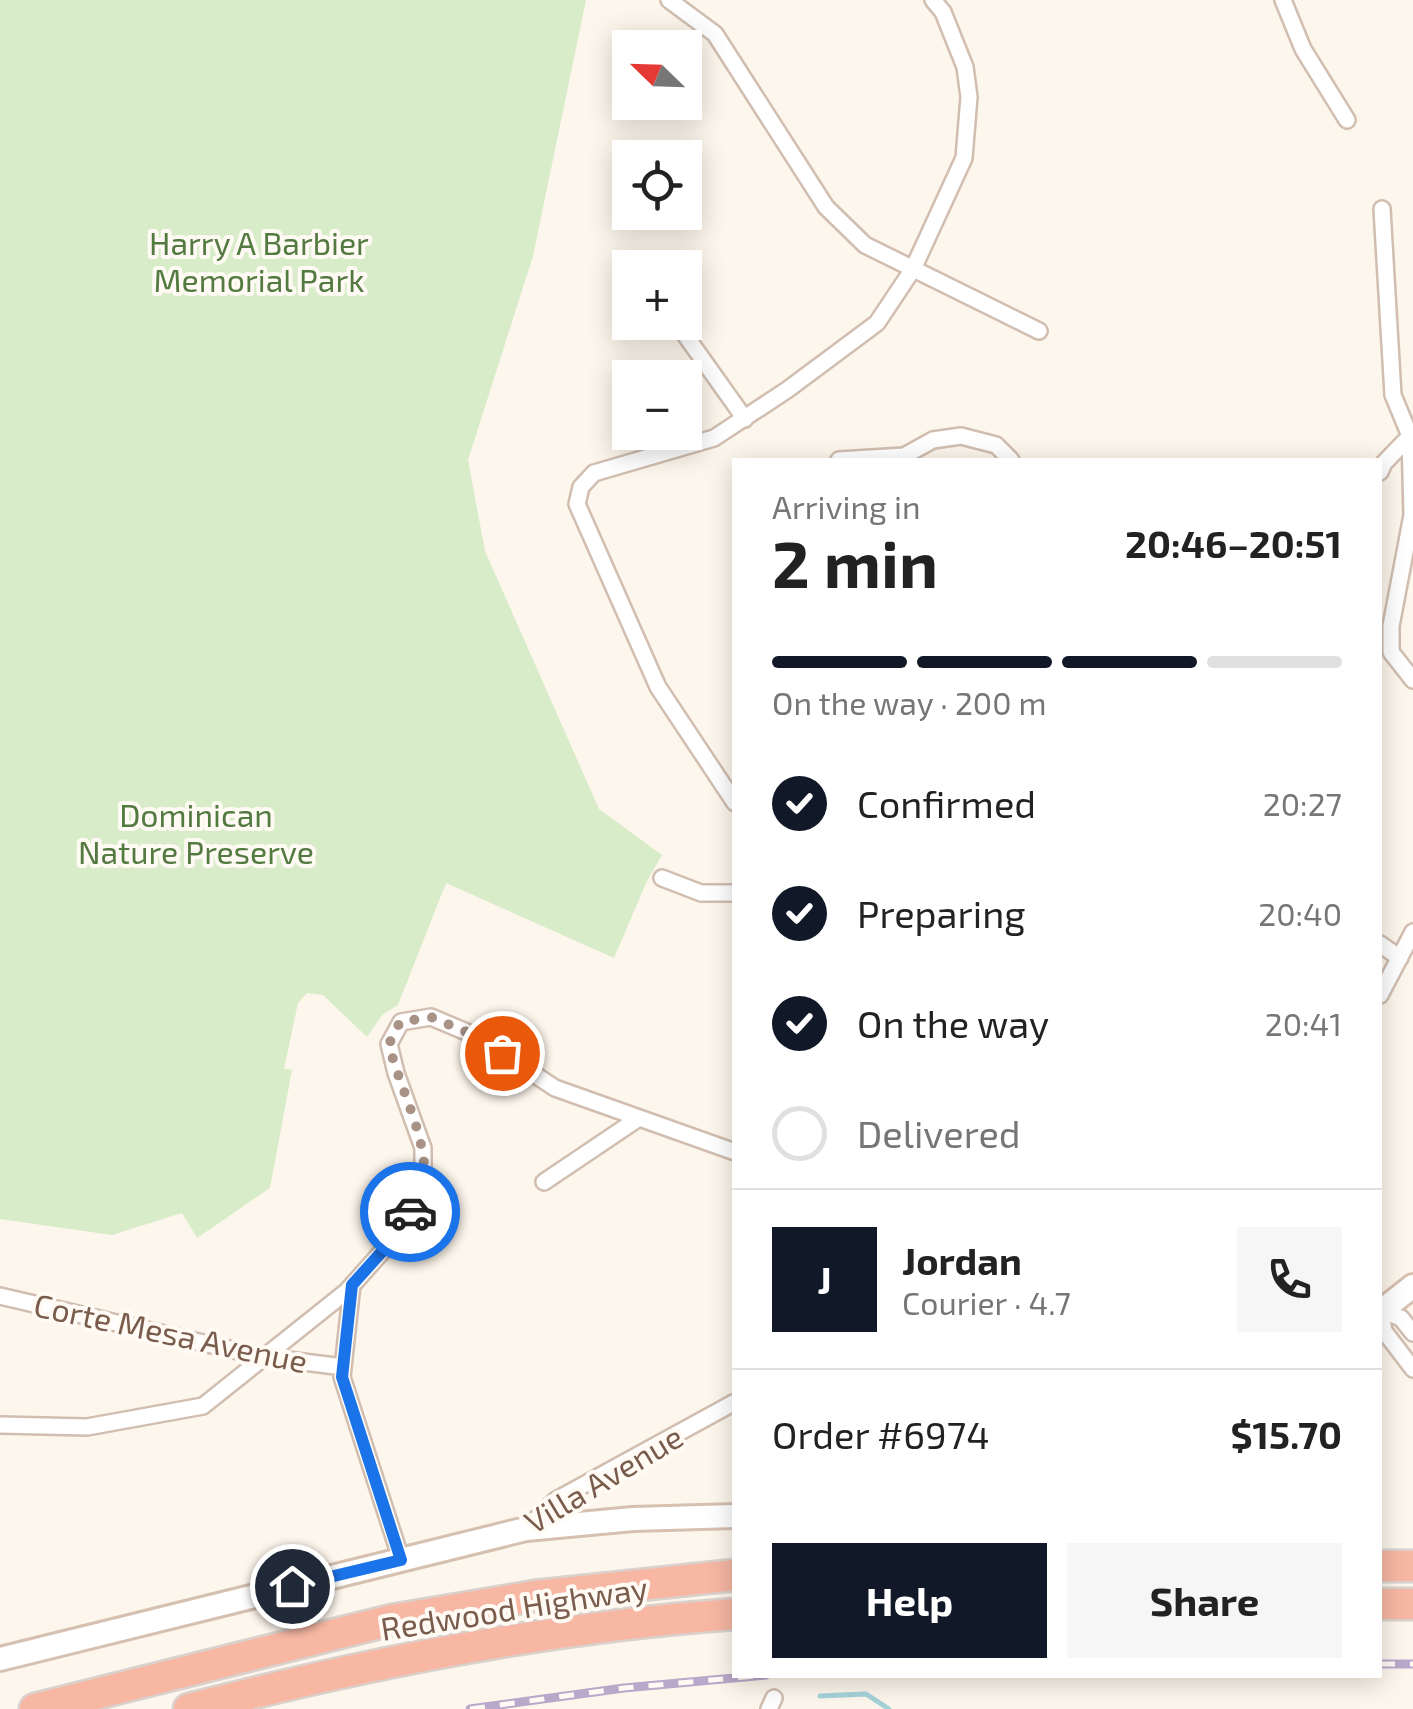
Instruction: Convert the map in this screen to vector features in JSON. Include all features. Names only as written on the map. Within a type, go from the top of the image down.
[{"type":"highway","points":[[1382,1566],[1413,1566]]},
{"type":"highway","name":"Redwood Highway","points":[[35,1709],[392,1620],[535,1596],[732,1575]]},
{"type":"highway","points":[[1382,1604],[1413,1604]]},
{"type":"highway","name":"Redwood Highway","points":[[189,1709],[324,1675],[468,1646],[615,1624],[732,1614]]},
{"type":"street","points":[[669,0],[715,34],[826,206],[845,229],[864,245],[1039,331]]},
{"type":"street","points":[[732,798],[658,687],[577,504],[581,486],[594,473],[714,438],[877,323],[913,269],[964,158],[969,98],[965,68],[943,12],[934,0]]},
{"type":"street","points":[[1283,0],[1303,48],[1346,120]]},
{"type":"street","points":[[1382,209],[1392,394],[1412,435],[1412,515],[1391,626],[1390,652],[1413,680]]},
{"type":"street","points":[[689,340],[745,419]]},
{"type":"street","points":[[1382,468],[1412,435]]},
{"type":"street","points":[[872,458],[904,456],[933,440],[961,436],[996,445],[1010,458]]},
{"type":"street","points":[[662,878],[700,893],[732,893]]},
{"type":"street","points":[[1382,991],[1413,932]]},
{"type":"street","points":[[1382,945],[1400,958]]},
{"type":"street","points":[[0,1425],[87,1427],[203,1406],[352,1285],[396,1236],[422,1192],[422,1148],[389,1044],[400,1022],[431,1017],[476,1036],[555,1088],[732,1151]]},
{"type":"street","points":[[544,1182],[638,1118]]},
{"type":"street","points":[[352,1285],[342,1377],[401,1560]]},
{"type":"street","points":[[1382,1309],[1413,1286]]},
{"type":"street","name":"Corte Mesa Avenue","points":[[0,1296],[264,1357],[343,1367]]},
{"type":"street","points":[[1382,1310],[1401,1318],[1413,1333]]},
{"type":"street","points":[[1382,1317],[1384,1332],[1413,1369]]},
{"type":"street","name":"Villa Avenue","points":[[0,1659],[526,1528],[556,1500],[732,1404]]},
{"type":"street","points":[[526,1528],[633,1518],[732,1516]]},
{"type":"green space","points":[[0,0],[586,0],[533,256],[468,460],[485,551],[599,809],[662,855],[614,958],[446,883],[398,1005],[383,1014],[367,1037],[323,995],[307,993],[298,1003],[284,1069],[292,1070],[270,1188],[197,1238],[182,1213],[112,1235],[0,1219]]},
{"type":"waterway","points":[[820,1696],[866,1694],[889,1709]]},
{"type":"railway","points":[[1382,1664],[1413,1664]]},
{"type":"railway","points":[[470,1709],[733,1678]]},
{"type":"way so far","points":[[410,1212],[422,1192],[422,1148],[389,1044],[400,1022],[431,1017],[476,1036],[502,1053]]},
{"type":"route","points":[[292,1586],[401,1560],[342,1377],[352,1285],[396,1236],[410,1212]]},
{"type":"park label","name":"Harry A Barbier Memorial Park","points":[[259,260]]},
{"type":"park label","name":"Dominican Nature Preserve","points":[[196,832]]}]
